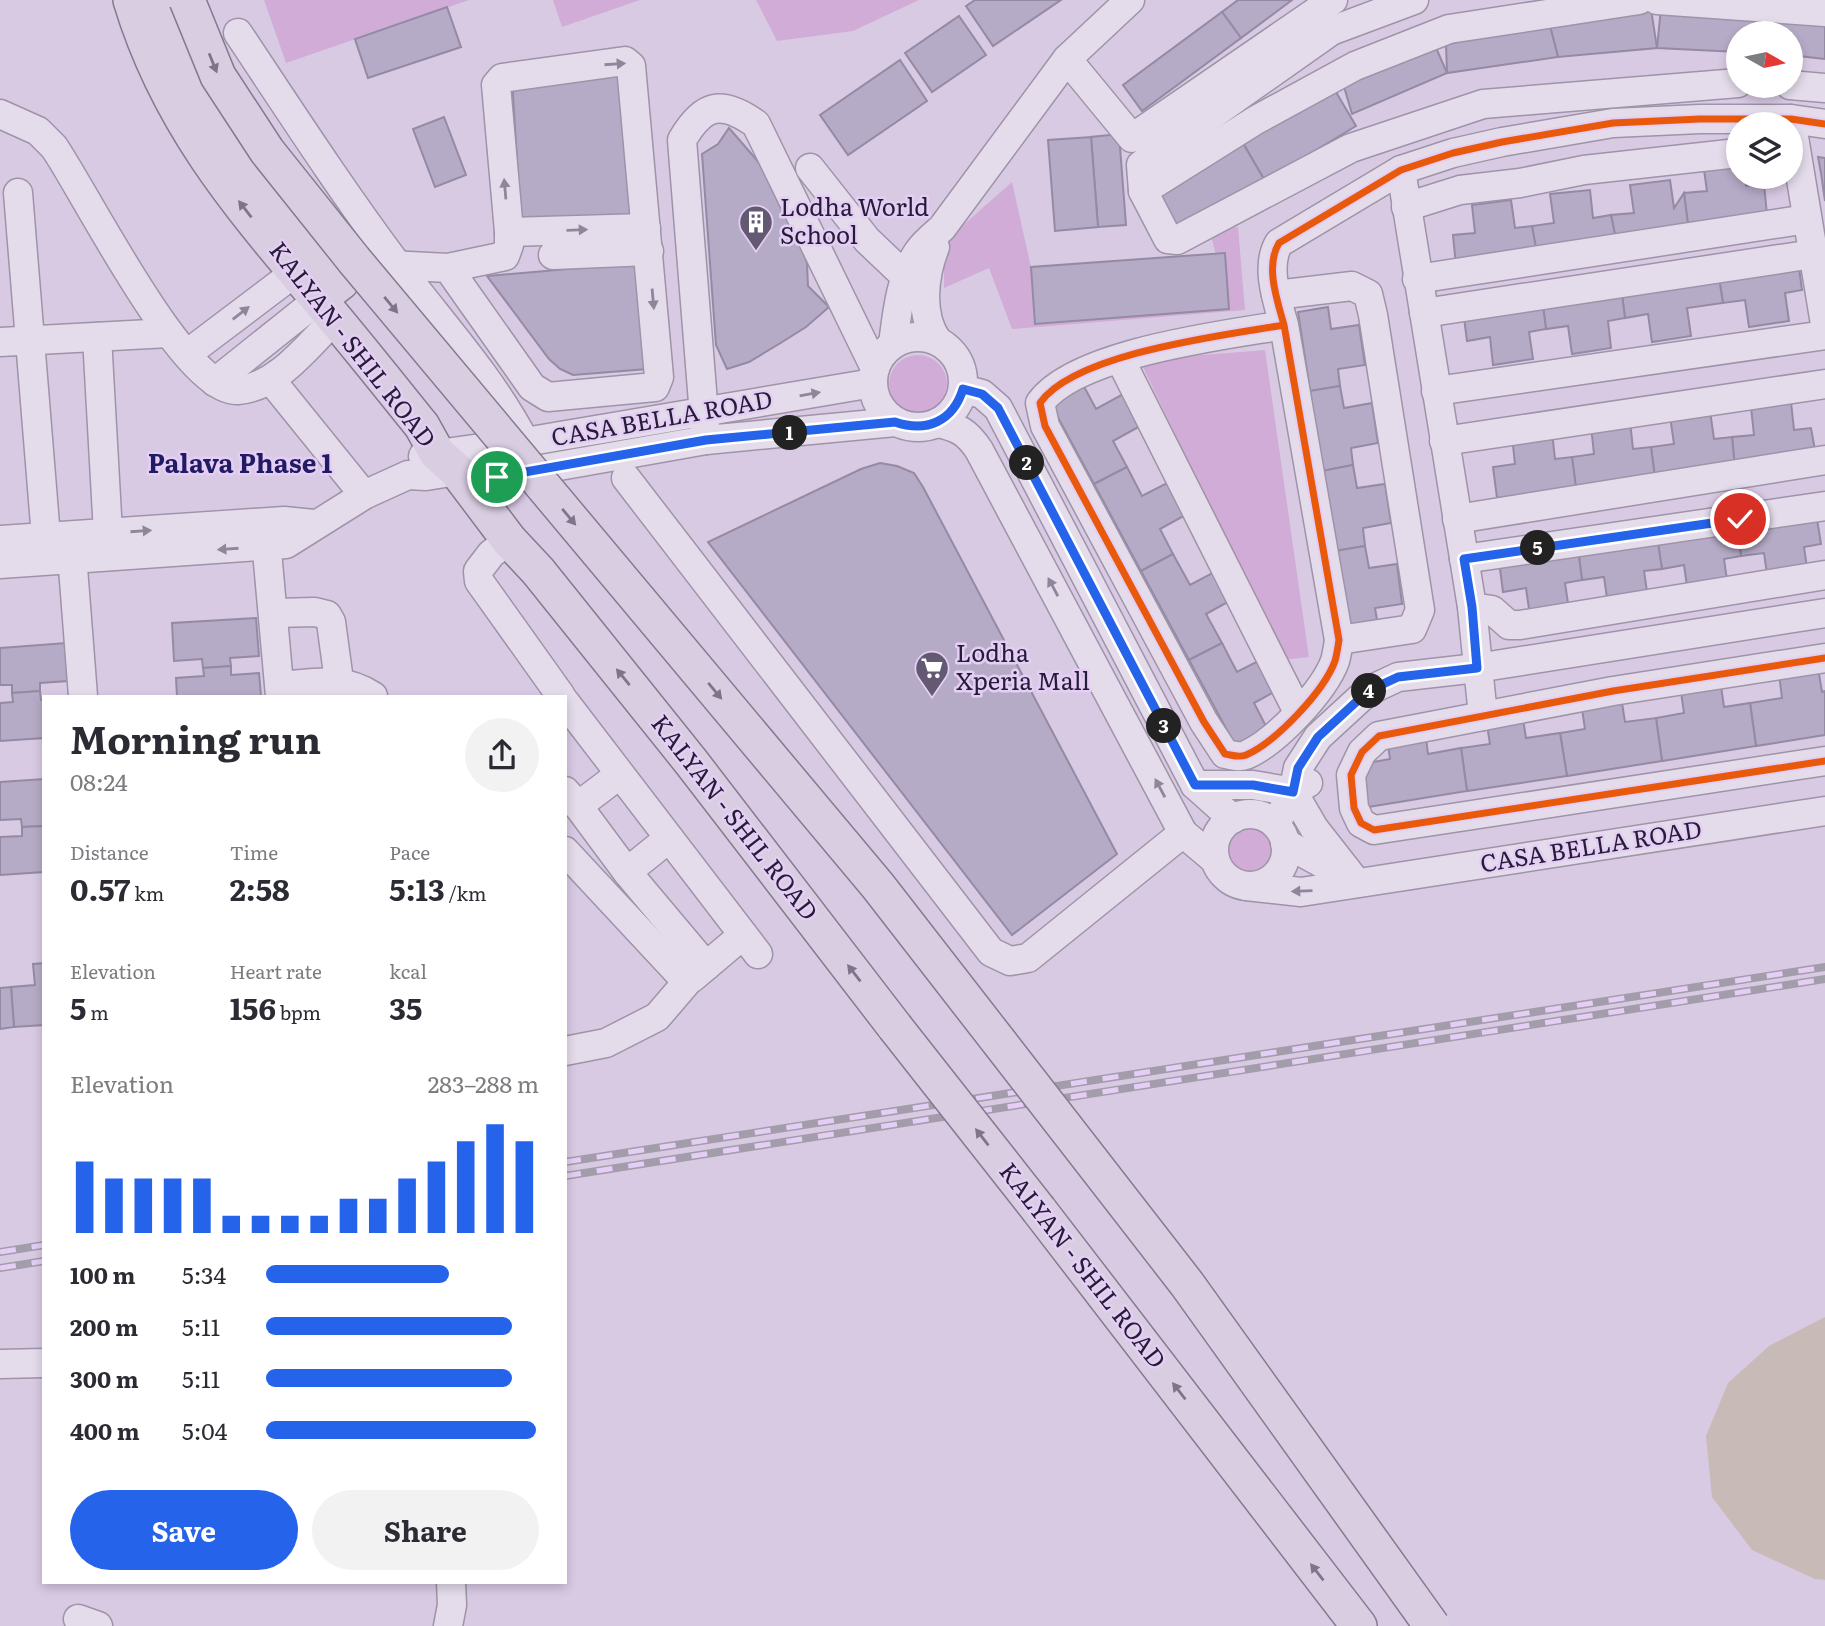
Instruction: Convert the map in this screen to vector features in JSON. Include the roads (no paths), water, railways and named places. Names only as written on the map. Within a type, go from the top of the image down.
[{"type":"main road","name":"KALYAN - SHIL ROAD","points":[[131,0],[175,110],[202,153],[327,281]]},
{"type":"main road","name":"KALYAN - SHIL ROAD","points":[[163,0],[174,39],[200,96],[225,137],[327,281],[447,462],[692,762],[1359,1626]]},
{"type":"main road","points":[[187,0],[218,76],[267,151],[354,260],[878,886],[1187,1284],[1432,1626]]},
{"type":"street","points":[[893,344],[906,277],[919,249],[942,228],[1067,59],[1130,0]]},
{"type":"street","points":[[1067,59],[1132,138],[1333,0]]},
{"type":"street","points":[[1414,0],[1331,31],[1141,164],[1143,191],[1168,239],[1177,240],[1352,148],[1483,104],[1726,84]]},
{"type":"street","points":[[1143,191],[1256,120],[1355,66],[1449,29],[1639,0]]},
{"type":"street","points":[[1657,0],[1825,12]]},
{"type":"street","points":[[238,33],[396,264],[494,390],[525,442]]},
{"type":"street","points":[[0,342],[97,337],[178,344],[327,281],[396,264],[447,268],[505,256],[509,245],[509,232],[496,85],[502,78],[625,61],[631,66],[659,377],[655,387],[548,397],[532,387],[447,268]]},
{"type":"street","points":[[1803,86],[1825,88]]},
{"type":"street","points":[[705,426],[682,140],[695,118],[714,108],[736,109],[756,124],[874,375],[875,398],[883,411],[895,422]]},
{"type":"street","points":[[1284,325],[1164,345],[1120,359],[1099,366],[1049,391],[1040,403],[1045,426],[1204,722],[1225,754],[1237,757],[1246,755],[1272,737],[1316,694],[1335,662],[1339,640],[1284,325],[1276,295],[1272,255],[1279,243],[1401,170],[1453,153],[1613,123],[1726,119]]},
{"type":"street","points":[[1803,121],[1825,124]]},
{"type":"street","points":[[6,123],[38,131],[54,146],[178,344],[215,382],[236,390],[271,380],[327,281]]},
{"type":"street","points":[[1453,153],[1460,190]]},
{"type":"street","points":[[1406,207],[1460,190],[1520,184],[1584,170],[1726,154]]},
{"type":"street","points":[[810,168],[867,240],[906,277]]},
{"type":"street","points":[[1401,170],[1472,607],[1483,716]]},
{"type":"street","points":[[1801,189],[1825,324]]},
{"type":"street","points":[[19,193],[30,340],[63,544],[83,695]]},
{"type":"street","points":[[1417,279],[1807,219]]},
{"type":"street","points":[[937,340],[927,310],[925,282],[942,228]]},
{"type":"street","points":[[509,232],[648,240]]},
{"type":"street","points":[[553,255],[648,240]]},
{"type":"street","points":[[1424,313],[1814,254]]},
{"type":"street","points":[[215,382],[327,281]]},
{"type":"street","points":[[1276,295],[1352,286],[1368,294],[1373,315],[1420,610],[1412,629],[1339,640]]},
{"type":"street","points":[[1436,391],[1825,335]]},
{"type":"street","points":[[874,375],[882,354],[893,344],[906,338],[921,336],[937,340],[948,348],[958,359],[963,373],[963,389],[954,409],[937,423]]},
{"type":"street","points":[[97,337],[108,533]]},
{"type":"street","points":[[1120,359],[1298,712]]},
{"type":"street","name":"CASA BELLA ROAD","points":[[447,462],[497,477],[705,426],[874,375]]},
{"type":"street","points":[[271,380],[364,495]]},
{"type":"street","points":[[1444,442],[1825,384]]},
{"type":"street","points":[[509,413],[532,387]]},
{"type":"street","points":[[963,389],[982,394],[998,408],[1195,785],[1233,819]]},
{"type":"street","name":"CASA BELLA ROAD","points":[[266,534],[286,544],[364,495],[408,475],[525,442],[705,426],[895,422],[923,428],[937,423],[955,426],[969,434],[990,467],[1184,833],[1215,860],[1227,878],[1246,886],[1301,892],[1825,811]]},
{"type":"street","points":[[1457,519],[1825,460]]},
{"type":"street","points":[[626,478],[991,952],[1010,961],[1028,958],[1184,833]]},
{"type":"street","points":[[1464,559],[1825,506]]},
{"type":"street","points":[[0,564],[108,533],[266,534]]},
{"type":"street","points":[[0,541],[63,544],[266,534]]},
{"type":"street","points":[[266,534],[280,691],[339,681],[371,695]]},
{"type":"street","points":[[509,540],[491,554],[478,571],[479,581],[558,695]]},
{"type":"street","points":[[1472,607],[1492,610],[1509,625],[1520,625],[1825,575]]},
{"type":"street","points":[[274,613],[315,612],[327,615],[331,622],[339,681]]},
{"type":"street","points":[[1195,785],[1253,785],[1293,792],[1314,779],[1332,748],[1332,721],[1368,691],[1398,677],[1477,668],[1825,613]]},
{"type":"street","points":[[1825,658],[1613,691],[1379,736],[1362,752],[1351,775],[1354,808],[1361,823],[1374,830],[1825,761]]},
{"type":"street","points":[[567,707],[751,945],[697,974],[657,1017],[606,1042],[567,1051]]},
{"type":"street","points":[[620,775],[571,799],[627,872],[697,974]]},
{"type":"street","points":[[1246,886],[1268,882],[1283,865],[1281,833],[1293,792]]},
{"type":"street","points":[[1293,792],[1314,828],[1357,883]]},
{"type":"street","points":[[1215,860],[1217,836],[1233,819],[1250,814],[1357,883]]},
{"type":"street","points":[[627,872],[668,839]]},
{"type":"street","points":[[567,853],[697,974]]},
{"type":"street","points":[[0,1363],[42,1363]]},
{"type":"street","points":[[449,1626],[451,1584]]},
{"type":"railway","points":[[567,1162],[1825,967]]},
{"type":"railway","points":[[567,1176],[1825,979]]},
{"type":"railway","points":[[0,1252],[42,1245]]},
{"type":"railway","points":[[0,1268],[42,1261]]},
{"type":"place","name":"Lodha World School","points":[[756,252]]},
{"type":"place","name":"Lodha Xperia Mall","points":[[932,698]]},
{"type":"district","name":"Palava Phase 1","points":[[240,464]]}]
